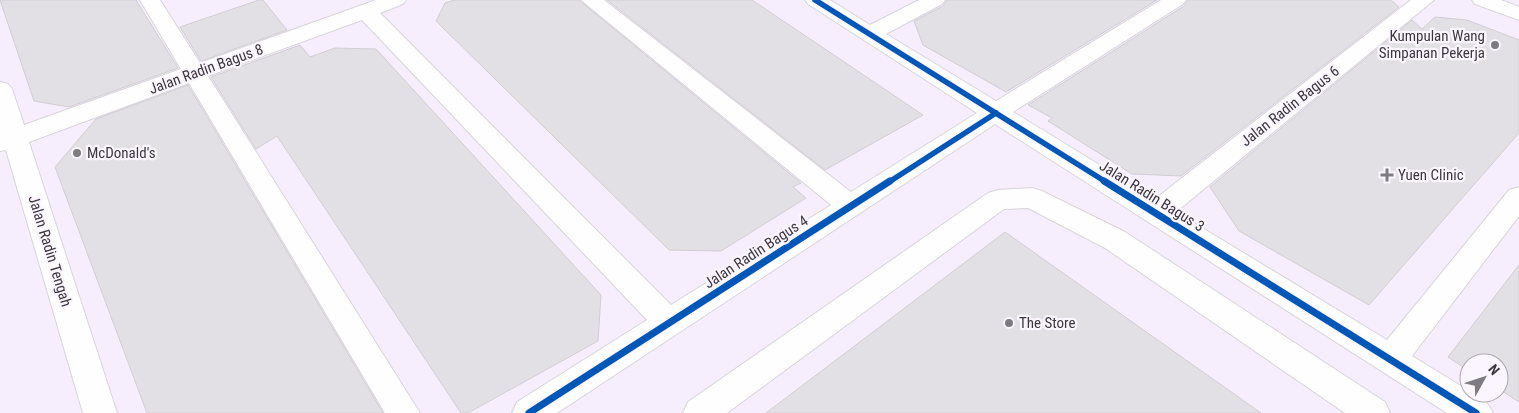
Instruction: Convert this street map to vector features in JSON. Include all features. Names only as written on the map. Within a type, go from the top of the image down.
[{"type":"street","points":[[150,0],[196,72],[403,413]]},
{"type":"street","name":"Jalan Radin Bagus 8","points":[[7,140],[396,0]]},
{"type":"street","points":[[591,0],[851,206]]},
{"type":"street","name":"Jalan Radin Bagus 3","points":[[815,0],[1476,413]]},
{"type":"street","points":[[869,34],[935,0]]},
{"type":"street","name":"Jalan Radin Bagus 4","points":[[529,413],[996,113],[1176,0]]},
{"type":"street","name":"Jalan Radin Bagus 6","points":[[1156,213],[1424,0]]},
{"type":"street","points":[[1482,0],[1519,14]]},
{"type":"street","points":[[366,11],[669,323]]},
{"type":"street","name":"Jalan Radin Tengah","points":[[0,90],[7,140],[100,413]]},
{"type":"street","points":[[1390,360],[1519,196]]},
{"type":"street","points":[[700,413],[998,200],[1032,198],[1116,240],[1373,413]]},
{"type":"shaded area","points":[[0,0],[1519,0],[1519,413],[0,413]]},
{"type":"building","points":[[0,0],[136,0],[178,68],[69,107],[34,101]]},
{"type":"building","points":[[263,0],[287,30],[201,61],[180,27]]},
{"type":"building","points":[[454,0],[579,0],[801,183],[793,187],[806,198],[721,251],[669,250],[436,21],[445,3]]},
{"type":"building","points":[[607,0],[752,0],[923,115],[825,170]]},
{"type":"building","points":[[947,0],[1157,0],[1006,92],[923,45],[914,21],[943,6]]},
{"type":"building","points":[[1188,0],[1391,0],[1399,7],[1181,176],[1132,174],[1048,121],[1052,118],[1028,105],[1184,6]]},
{"type":"building","points":[[1435,17],[1467,20],[1519,40],[1519,133],[1369,305],[1239,231],[1210,187],[1412,20],[1422,29]]},
{"type":"building","points":[[300,45],[310,57],[335,48],[376,49],[601,295],[598,341],[468,413],[461,413],[277,136],[256,149],[211,77]]},
{"type":"building","points":[[188,85],[383,413],[147,413],[55,167],[96,119]]},
{"type":"building","name":"The Store","points":[[1005,232],[1261,413],[766,413]]},
{"type":"building","points":[[1519,265],[1519,402],[1509,396],[1509,353],[1459,353],[1459,364],[1448,357]]},
{"type":"cycle path","points":[[815,0],[1476,413]]},
{"type":"cycle path","points":[[529,413],[996,113]]},
{"type":"place","name":"Kumpulan Wang Simpanan Pekerja","points":[[1495,45]]},
{"type":"place","name":"McDonald's","points":[[77,153]]},
{"type":"place","name":"Yuen Clinic","points":[[1387,175]]},
{"type":"place","name":"The Store","points":[[1009,323]]}]
